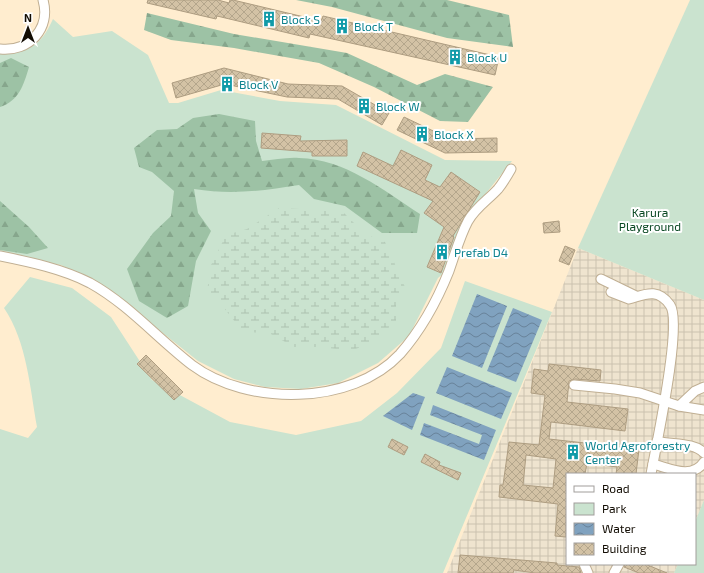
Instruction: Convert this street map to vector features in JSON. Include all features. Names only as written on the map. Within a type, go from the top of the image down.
[{"type":"lane","points":[[0,49],[18,48],[28,44],[36,37],[42,28],[45,18],[43,0]]},
{"type":"lane","points":[[0,256],[53,269],[89,283],[121,304],[193,365],[213,377],[237,386],[256,390],[283,394],[306,395],[352,384],[377,373],[399,355],[419,331],[428,317],[468,221],[481,203],[498,189],[511,170]]},
{"type":"lane","points":[[601,279],[636,296]]},
{"type":"lane","points":[[611,292],[629,299],[648,293],[660,297],[670,305],[674,315],[664,400],[651,473]]},
{"type":"lane","points":[[574,385],[615,389],[664,400],[679,406],[704,410]]},
{"type":"lane","points":[[679,406],[695,391],[704,387]]},
{"type":"lane","points":[[657,440],[701,449],[704,453]]},
{"type":"lane","points":[[653,464],[682,472],[701,467],[704,462]]},
{"type":"shaded area","points":[[578,248],[704,300],[704,500],[696,520],[696,473],[566,473],[566,565],[678,565],[674,573],[447,573]]},
{"type":"green space","points":[[296,0],[447,0],[509,15],[513,47],[447,38],[332,7]]},
{"type":"green space","name":"Karura Playground","points":[[690,0],[704,0],[704,300],[578,248]]},
{"type":"green space","points":[[147,13],[234,34],[347,53],[417,85],[445,74],[493,87],[468,122],[440,121],[374,87],[319,63],[234,48],[171,40],[144,30]]},
{"type":"green space","points":[[53,19],[73,37],[112,31],[148,55],[169,103],[178,103],[221,90],[280,101],[336,105],[445,160],[512,161],[479,202],[445,272],[438,278],[409,336],[378,363],[338,383],[301,389],[265,387],[234,379],[198,361],[105,287],[61,265],[0,255],[0,53],[32,46],[43,36]]},
{"type":"green space","points":[[11,58],[29,67],[20,91],[12,101],[0,107],[0,63]]},
{"type":"green space","points":[[219,114],[255,121],[256,141],[262,161],[290,158],[316,160],[348,170],[378,186],[420,214],[417,233],[382,233],[345,206],[314,199],[299,185],[246,192],[221,192],[194,189],[198,213],[211,231],[196,261],[188,306],[167,318],[139,301],[127,269],[153,233],[171,216],[174,191],[152,172],[139,167],[134,148],[157,130],[177,129],[193,118]]},
{"type":"green space","points":[[0,201],[29,227],[48,248],[27,254],[0,250]]},
{"type":"green space","points":[[279,208],[342,211],[365,234],[385,242],[405,287],[396,301],[396,321],[372,343],[350,351],[321,347],[294,347],[269,333],[243,332],[224,308],[207,291],[211,265],[226,235],[247,229]]},
{"type":"green space","points":[[30,277],[72,288],[111,317],[152,380],[230,422],[296,435],[361,421],[397,393],[441,348],[465,281],[552,312],[443,573],[0,573],[0,429],[28,438],[37,427],[30,381],[23,350],[12,321],[4,308]]},
{"type":"green space","points":[[704,500],[704,573],[674,573],[678,565],[696,565],[696,520]]},
{"type":"water","points":[[477,294],[507,306],[482,368],[452,356]]},
{"type":"water","points":[[513,308],[542,320],[516,382],[487,371]]},
{"type":"water","points":[[447,367],[512,393],[501,419],[436,393]]},
{"type":"water","points":[[413,393],[425,397],[412,430],[383,416]]},
{"type":"water","points":[[433,405],[496,430],[484,460],[420,435],[424,423],[479,444],[482,435],[430,415]]},
{"type":"building","points":[[148,0],[218,0],[229,3],[230,0],[233,0],[321,21],[323,16],[499,57],[495,75],[310,34],[309,38],[217,16],[216,19],[147,3]]},
{"type":"building","points":[[224,68],[288,84],[342,86],[389,113],[382,125],[338,99],[287,97],[225,84],[176,98],[172,83]]},
{"type":"building","name":"Block X","points":[[404,117],[450,139],[497,138],[497,152],[445,153],[397,130]]},
{"type":"building","points":[[262,133],[301,136],[300,141],[347,140],[347,156],[312,156],[312,152],[261,148]]},
{"type":"building","points":[[401,150],[432,165],[425,180],[440,187],[451,172],[480,192],[453,236],[454,237],[441,273],[427,267],[444,227],[424,213],[433,201],[357,166],[363,152],[393,166]]},
{"type":"building","points":[[559,221],[560,232],[544,233],[543,223]]},
{"type":"building","points":[[565,246],[575,250],[569,265],[559,261]]},
{"type":"building","points":[[146,355],[183,392],[174,400],[137,364]]},
{"type":"building","name":"World Agroforestry Center","points":[[549,364],[601,370],[600,381],[575,379],[569,381],[567,402],[628,409],[625,431],[551,422],[549,439],[639,449],[636,473],[616,473],[617,467],[587,463],[585,473],[566,473],[566,537],[555,536],[558,504],[499,497],[500,485],[503,485],[509,442],[539,445],[545,395],[531,393],[534,369],[548,371]],"holes":[[[526,455],[556,459],[553,488],[523,485]]]},
{"type":"building","points":[[392,439],[408,447],[404,455],[388,447]]},
{"type":"building","points":[[425,454],[440,462],[439,465],[461,473],[458,480],[421,462]]},
{"type":"building","points":[[460,555],[557,563],[557,565],[579,567],[581,573],[535,573],[514,570],[513,573],[458,573]]},
{"type":"building","points":[[625,565],[647,565],[667,573],[639,573],[624,567]]},
{"type":"place","name":"Block S","points":[[269,19]]},
{"type":"place","name":"Block T","points":[[342,26]]},
{"type":"place","name":"Block U","points":[[455,57]]},
{"type":"place","name":"Block V","points":[[227,84]]},
{"type":"place","name":"Block W","points":[[364,106]]},
{"type":"place","name":"Block X","points":[[422,134]]},
{"type":"place","name":"Prefab D4","points":[[442,252]]},
{"type":"place","name":"World Agroforestry Center","points":[[573,452]]}]
